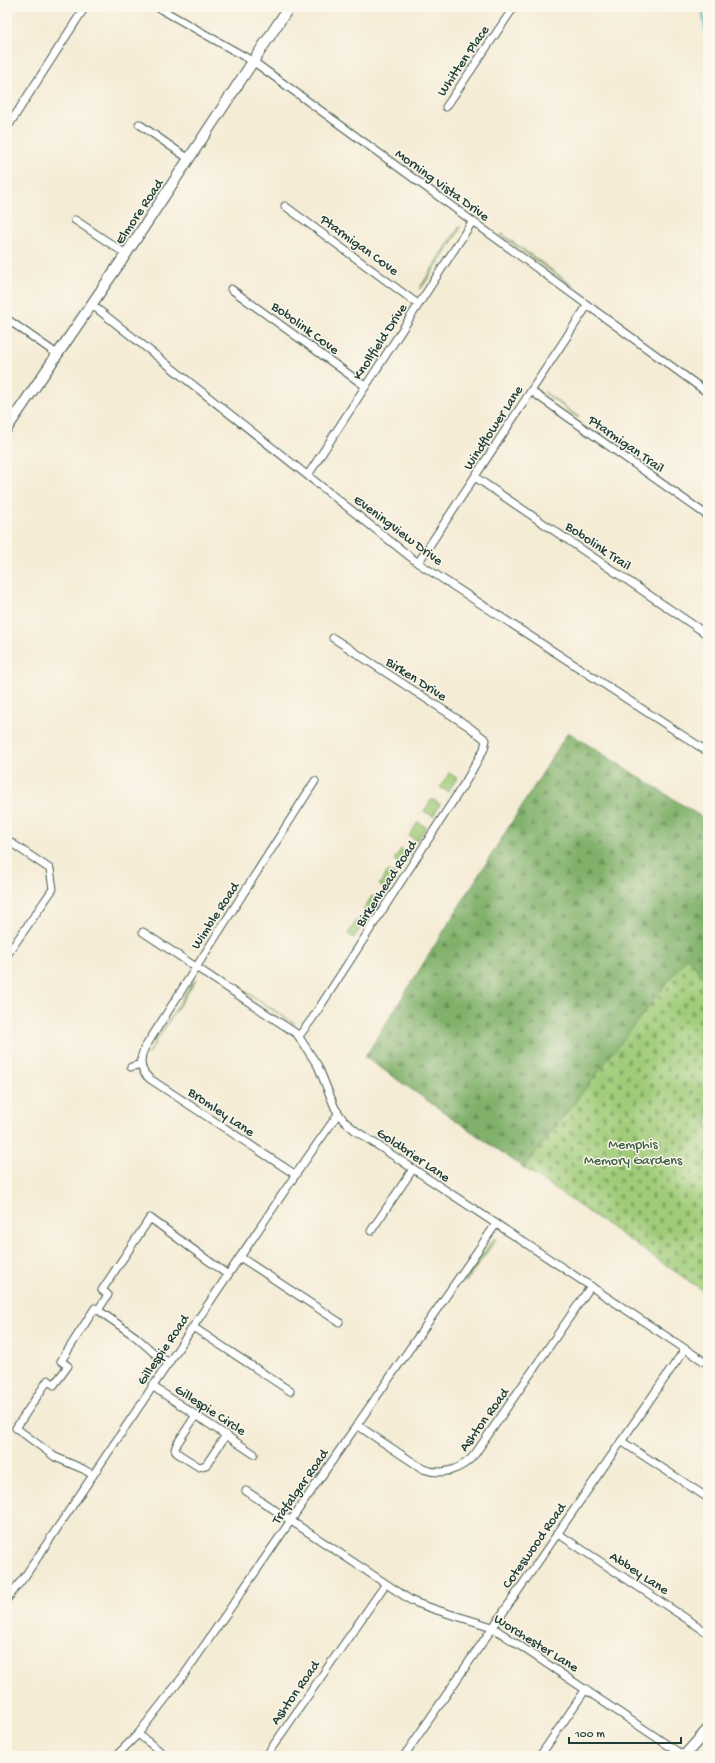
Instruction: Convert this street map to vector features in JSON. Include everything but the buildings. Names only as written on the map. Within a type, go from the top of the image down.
[{"type":"street","points":[[7,128],[86,7]]},
{"type":"street","name":"Morning Vista Drive","points":[[157,7],[254,62],[586,306],[708,393]]},
{"type":"street","name":"Elmore Road","points":[[7,428],[126,254],[289,7]]},
{"type":"street","name":"Whitten Place","points":[[446,107],[514,7]]},
{"type":"street","points":[[138,124],[189,159]]},
{"type":"street","name":"Ptarmigan Cove","points":[[285,206],[418,304]]},
{"type":"street","points":[[75,220],[126,254]]},
{"type":"street","name":"Knollfield Drive","points":[[308,475],[472,222]]},
{"type":"street","name":"Bobolink Cove","points":[[231,289],[365,386]]},
{"type":"street","name":"Eveningview Drive","points":[[91,304],[418,563],[708,752]]},
{"type":"street","name":"Windflower Lane","points":[[418,563],[586,306]]},
{"type":"street","points":[[7,319],[57,354]]},
{"type":"street","name":"Ptarmigan Trail","points":[[531,391],[708,516]]},
{"type":"street","name":"Bobolink Trail","points":[[475,477],[708,635]]},
{"type":"street","name":"Birken Drive","points":[[333,638],[468,726],[486,740]]},
{"type":"street","name":"Birkenhead Road","points":[[299,1036],[312,1019],[466,781],[484,749],[486,740]]},
{"type":"street","name":"Wimble Road","points":[[141,1064],[144,1049],[315,781]]},
{"type":"street","points":[[7,840],[50,869],[53,889],[7,955]]},
{"type":"street","name":"Goldbrier Lane","points":[[143,932],[282,1023],[299,1036],[318,1066],[338,1114],[356,1131],[708,1364]]},
{"type":"street","points":[[131,1067],[141,1064]]},
{"type":"street","name":"Bromley Lane","points":[[141,1064],[146,1075],[150,1079],[296,1175]]},
{"type":"street","name":"Gillespie Road","points":[[7,1599],[25,1576],[152,1386],[338,1114]]},
{"type":"street","points":[[371,1231],[412,1169]]},
{"type":"street","points":[[98,1310],[108,1295],[102,1290],[150,1218],[228,1275]]},
{"type":"street","name":"Trafalgar Road","points":[[116,1756],[138,1734],[184,1675],[496,1224]]},
{"type":"street","points":[[240,1257],[338,1322]]},
{"type":"street","name":"Ashton Road","points":[[357,1425],[423,1469],[433,1472],[445,1472],[462,1466],[475,1454],[591,1286]]},
{"type":"street","points":[[93,1475],[56,1457],[16,1428],[48,1380],[54,1385],[68,1366],[61,1361],[95,1308],[169,1363]]},
{"type":"street","points":[[193,1327],[290,1391]]},
{"type":"street","name":"Coteswood Road","points":[[404,1756],[685,1349]]},
{"type":"street","name":"Gillespie Circle","points":[[152,1386],[254,1454]]},
{"type":"street","points":[[196,1415],[177,1444],[175,1449],[177,1453],[199,1467],[202,1467],[206,1465],[226,1435]]},
{"type":"street","points":[[621,1441],[708,1498]]},
{"type":"street","name":"Worchester Lane","points":[[246,1491],[385,1585],[412,1601],[492,1627],[684,1756]]},
{"type":"street","name":"Abbey Lane","points":[[557,1533],[708,1633]]},
{"type":"street","name":"Ashton Road","points":[[266,1756],[385,1585]]},
{"type":"street","points":[[540,1756],[586,1689]]},
{"type":"street","points":[[684,1756],[708,1729]]},
{"type":"street","points":[[138,1734],[166,1756]]},
{"type":"green space","points":[[460,226],[459,231],[423,286],[419,289]]},
{"type":"green space","points":[[502,234],[575,287],[574,288],[501,235]]},
{"type":"green space","points":[[544,392],[579,417],[578,418]]},
{"type":"green space","points":[[568,732],[708,821],[708,984],[687,958],[524,1168],[365,1057]]},
{"type":"green space","points":[[449,773],[457,778],[448,792],[440,787]]},
{"type":"green space","points":[[432,799],[440,804],[433,816],[424,811]]},
{"type":"green space","points":[[418,822],[426,827],[417,841],[409,836]]},
{"type":"green space","points":[[401,849],[408,854],[401,865],[394,860]]},
{"type":"green space","points":[[388,871],[395,875],[385,889],[379,885]]},
{"type":"green space","points":[[372,896],[379,900],[370,914],[363,910]]},
{"type":"green space","points":[[357,920],[363,924],[354,938],[348,934]]},
{"type":"green space","name":"Memphis Memory Gardens","points":[[687,957],[708,984],[708,1294],[524,1168]]},
{"type":"green space","points":[[196,980],[147,1055],[192,983]]},
{"type":"green space","points":[[245,991],[295,1024],[245,992]]},
{"type":"green space","points":[[495,1238],[496,1239],[466,1282],[464,1281],[491,1242]]},
{"type":"waterway","points":[[702,7],[708,48]]}]
